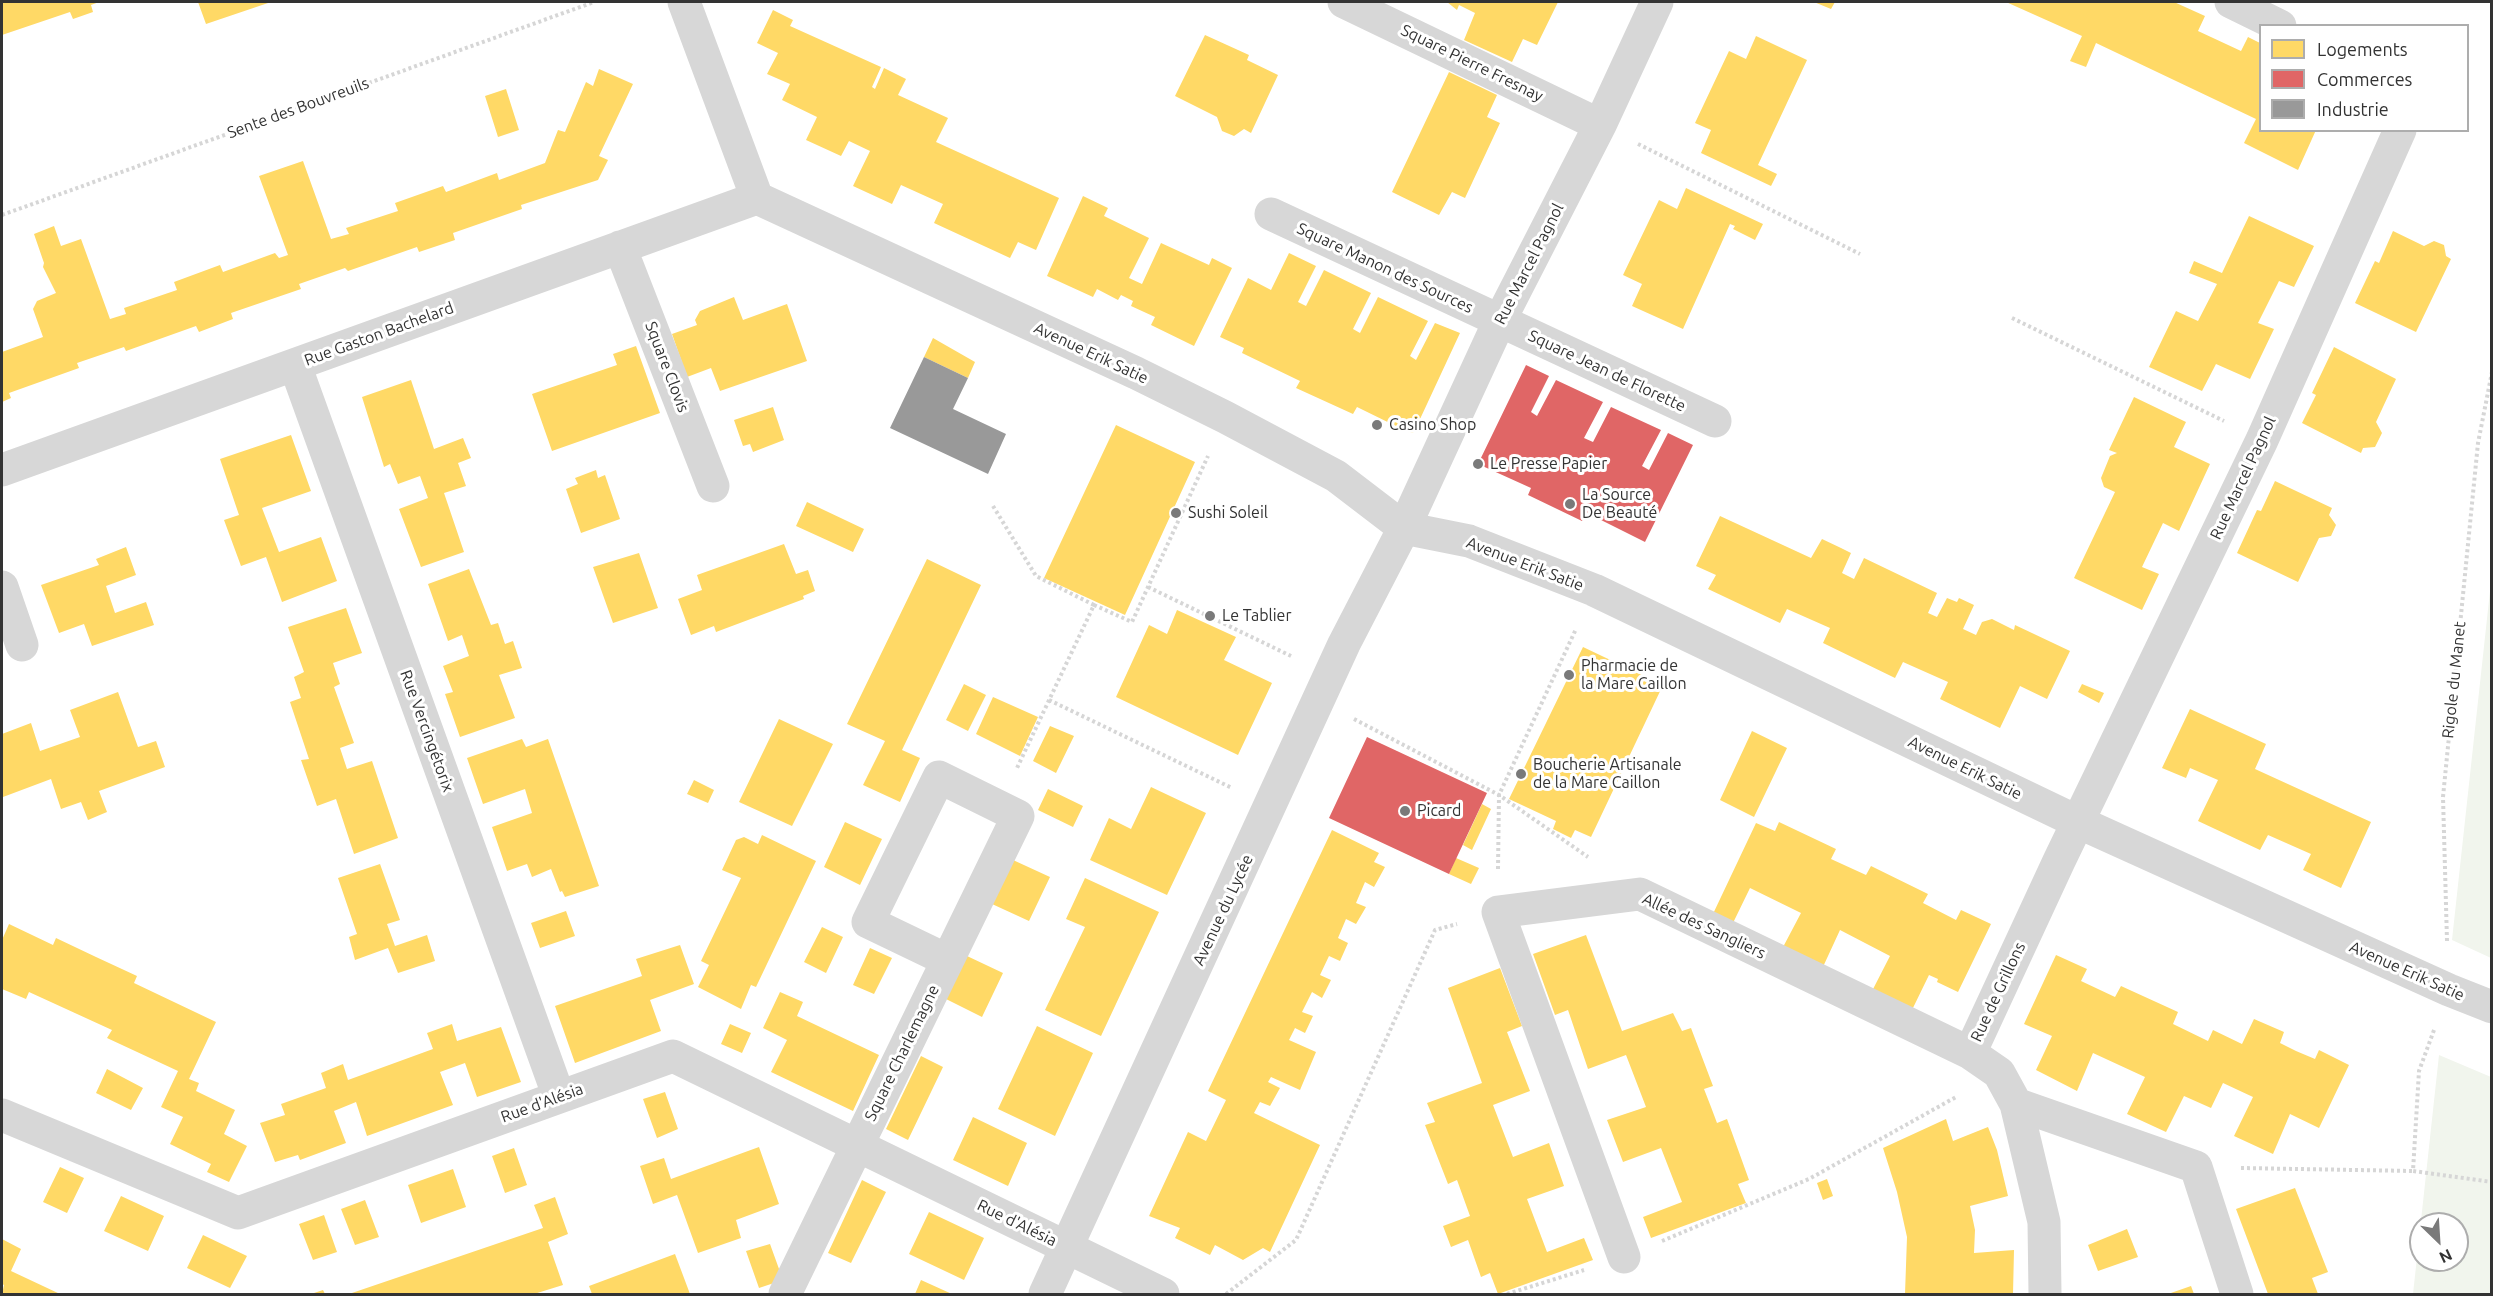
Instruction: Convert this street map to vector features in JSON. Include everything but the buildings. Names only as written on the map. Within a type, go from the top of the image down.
[{"type":"street","points":[[684,2],[757,198]]},
{"type":"street","name":"Square Pierre Fresnay","points":[[1344,2],[1600,125]]},
{"type":"street","name":"Rue Marcel Pagnol","points":[[1404,528],[1499,322],[1600,125],[1657,2]]},
{"type":"street","points":[[2231,2],[2276,24]]},
{"type":"street","name":"Rue Marcel Pagnol","points":[[2078,822],[2262,440],[2399,132]]},
{"type":"street","name":"Rue Gaston Bachelard","points":[[2,470],[757,198]]},
{"type":"street","name":"Avenue Erik Satie","points":[[757,198],[1136,373],[1225,417],[1336,476],[1404,528],[1469,541],[1594,590],[2078,822],[2449,990],[2492,1007]]},
{"type":"street","name":"Square Manon des Sources","points":[[1271,214],[1499,322]]},
{"type":"street","name":"Square Clovis","points":[[620,247],[713,486]]},
{"type":"street","name":"Square Jean de Florette","points":[[1499,322],[1715,421]]},
{"type":"street","name":"Rue Vercingétorix","points":[[295,364],[559,1097]]},
{"type":"street","name":"Avenue du Lycée","points":[[1046,1294],[1325,688],[1404,528]]},
{"type":"street","points":[[2,587],[22,645]]},
{"type":"street","name":"Square Charlemagne","points":[[785,1294],[1018,816],[939,777],[868,922],[947,960]]},
{"type":"street","name":"Rue de Grillons","points":[[2045,1294],[2044,1222],[2016,1104],[1999,1073],[1970,1053],[2078,822]]},
{"type":"street","name":"Allée des Sangliers","points":[[1498,912],[1640,894],[1970,1053]]},
{"type":"street","points":[[1498,912],[1624,1257]]},
{"type":"street","name":"Rue d'Alésia","points":[[2,1115],[237,1213],[673,1056],[1068,1248]]},
{"type":"street","points":[[2016,1104],[2196,1167],[2237,1294]]},
{"type":"street","points":[[1068,1248],[1163,1294]]},
{"type":"path","name":"Sente des Bouvreuils","points":[[2,215],[594,2]]},
{"type":"path","points":[[1600,125],[1860,254]]},
{"type":"path","points":[[2012,318],[2262,440]]},
{"type":"path","name":"Rigole du Manet","points":[[2449,990],[2443,797],[2478,443],[2492,372]]},
{"type":"path","points":[[993,506],[1036,576],[1132,622],[1225,417]]},
{"type":"path","points":[[1148,587],[1325,688],[1499,795],[1640,894]]},
{"type":"path","points":[[1226,1294],[1296,1240],[1435,930],[1498,912],[1499,795],[1594,590]]},
{"type":"path","points":[[998,806],[1094,604]]},
{"type":"path","points":[[1049,700],[1271,806]]},
{"type":"path","points":[[2413,1171],[2419,1071],[2449,990]]},
{"type":"path","points":[[1508,1294],[1624,1257],[1809,1179],[1999,1073]]},
{"type":"path","points":[[2196,1167],[2413,1171],[2492,1182]]},
{"type":"shaded area","points":[[2491,582],[2491,958],[2452,940]]},
{"type":"shaded area","points":[[2439,1055],[2491,1077],[2491,1294],[2413,1294],[2415,1272],[2469,1272],[2469,1212],[2422,1212]]},
{"type":"place","name":"Casino Shop","points":[[1377,425]]},
{"type":"place","name":"Le Presse Papier","points":[[1478,464]]},
{"type":"place","name":"La Source De Beauté","points":[[1570,504]]},
{"type":"place","name":"Sushi Soleil","points":[[1176,513]]},
{"type":"place","name":"Le Tablier","points":[[1210,616]]},
{"type":"place","name":"Pharmacie de la Mare Caillon","points":[[1569,675]]},
{"type":"place","name":"Boucherie Artisanale de la Mare Caillon","points":[[1521,774]]},
{"type":"place","name":"Picard","points":[[1405,811]]}]
